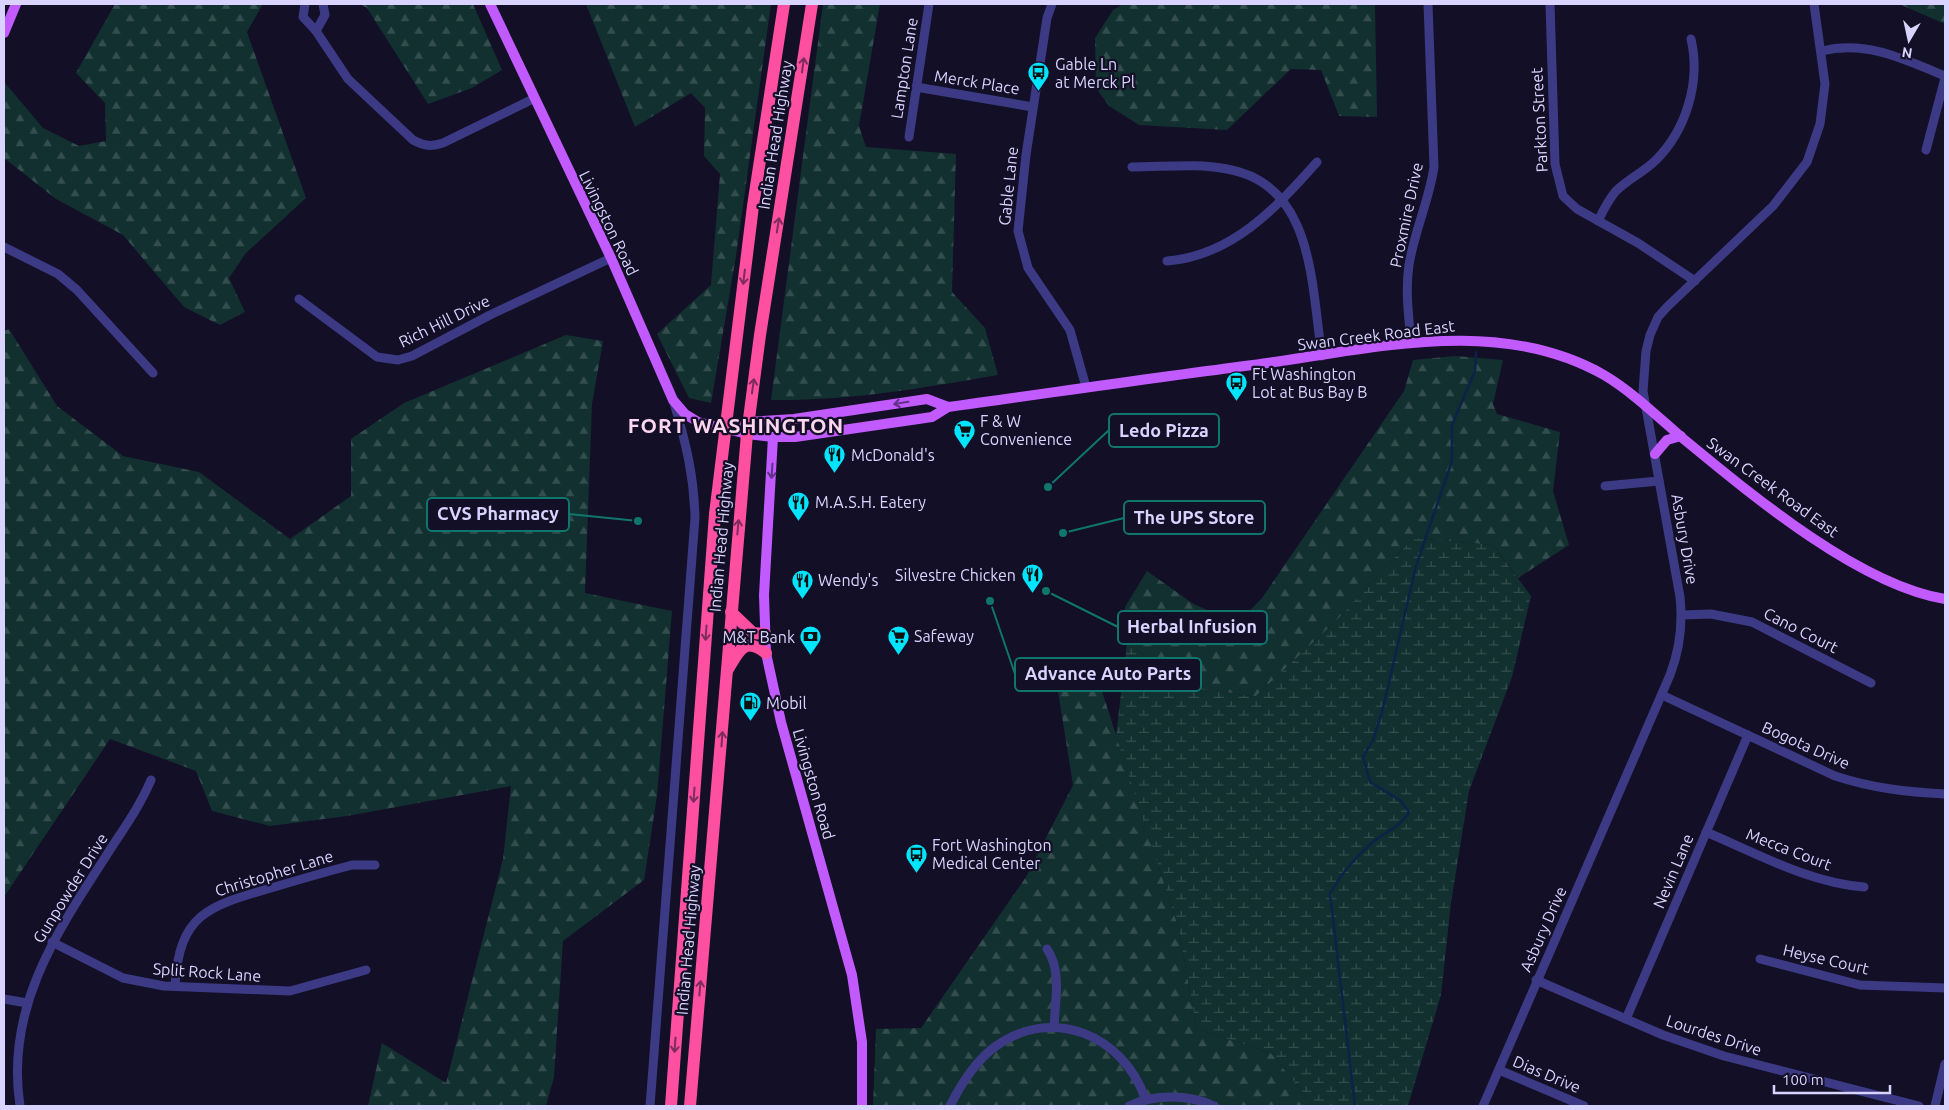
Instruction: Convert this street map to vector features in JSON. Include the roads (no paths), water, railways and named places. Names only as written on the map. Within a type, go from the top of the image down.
[{"type":"highway","name":"Indian Head Highway","points":[[671,1106],[714,523],[752,206],[784,4]]},
{"type":"highway","name":"Indian Head Highway","points":[[690,1106],[748,428],[812,4]]},
{"type":"highway","points":[[731,612],[753,633],[765,634]]},
{"type":"highway","points":[[727,672],[741,648],[746,646],[759,648],[766,653]]},
{"type":"main road","points":[[4,33],[16,4]]},
{"type":"main road","name":"Livingston Road","points":[[490,4],[533,99],[610,258],[673,400],[685,414],[698,422],[726,428]]},
{"type":"main road","name":"Swan Creek Road East","points":[[748,428],[773,437],[795,437],[932,417],[948,407],[1086,386],[1411,343],[1442,340],[1478,340],[1541,351],[1597,371],[1647,408],[1774,509],[1844,557],[1896,584],[1945,599]]},
{"type":"main road","name":"Swan Creek Road East","points":[[726,428],[748,428],[794,419],[927,399],[948,407]]},
{"type":"main road","points":[[1654,454],[1667,440],[1681,436]]},
{"type":"main road","name":"Livingston Road","points":[[773,437],[764,580],[766,653],[788,746],[852,975],[862,1042],[862,1106]]},
{"type":"street","points":[[305,4],[303,17],[316,31],[348,79],[413,140],[423,145],[432,146],[443,143],[533,99]]},
{"type":"street","points":[[316,31],[325,15],[323,4]]},
{"type":"street","name":"Lampton Lane","points":[[909,138],[929,4]]},
{"type":"street","name":"Gable Lane","points":[[1052,4],[1033,107],[1019,208],[1020,243],[1033,276],[1070,330],[1086,386]]},
{"type":"street","name":"Proxmire Drive","points":[[1411,343],[1408,274],[1413,248],[1430,192],[1434,167],[1428,4]]},
{"type":"street","name":"Parkton Street","points":[[1550,4],[1557,180],[1563,196],[1598,221],[1638,243],[1695,281]]},
{"type":"street","name":"Asbury Drive","points":[[1483,1106],[1536,980],[1676,661],[1681,636],[1682,615],[1643,391],[1646,351],[1650,334],[1658,317],[1773,206],[1807,162],[1824,107],[1824,68],[1814,4]]},
{"type":"street","points":[[1598,221],[1617,191],[1656,160],[1679,130],[1689,103],[1693,83],[1694,56],[1691,39]]},
{"type":"street","points":[[1822,51],[1845,46],[1862,47],[1889,54],[1945,77],[1926,150]]},
{"type":"street","name":"Merck Place","points":[[916,88],[1033,107]]},
{"type":"street","points":[[1167,261],[1184,260],[1225,245],[1244,233],[1283,200],[1317,162]]},
{"type":"street","points":[[1132,167],[1227,169],[1255,179],[1273,190],[1283,200],[1302,234],[1322,356]]},
{"type":"street","points":[[4,247],[58,274],[77,290],[153,373]]},
{"type":"street","name":"Rich Hill Drive","points":[[299,299],[377,357],[398,360],[412,356],[490,315],[610,258]]},
{"type":"street","points":[[650,1106],[695,518],[694,488],[689,456],[673,400]]},
{"type":"street","points":[[1605,486],[1659,481]]},
{"type":"street","name":"Cano Court","points":[[1682,615],[1710,614],[1752,622],[1871,684]]},
{"type":"street","name":"Bogota Drive","points":[[1662,695],[1806,764],[1864,785],[1904,792],[1945,794]]},
{"type":"street","name":"Nevin Lane","points":[[1626,1019],[1748,735]]},
{"type":"street","name":"Gunpowder Drive","points":[[20,1106],[18,1067],[27,1003],[52,942],[127,826],[151,780]]},
{"type":"street","name":"Mecca Court","points":[[1706,832],[1817,878],[1844,885],[1864,887]]},
{"type":"street","name":"Christopher Lane","points":[[175,986],[176,959],[181,945],[197,921],[217,905],[352,864],[375,865]]},
{"type":"street","name":"Split Rock Lane","points":[[52,942],[123,978],[175,986],[290,991],[366,970]]},
{"type":"street","points":[[1047,949],[1054,959],[1056,973],[1054,1027]]},
{"type":"street","name":"Heyse Court","points":[[1760,959],[1860,985],[1945,988]]},
{"type":"street","name":"Lourdes Drive","points":[[1536,980],[1626,1019],[1724,1056],[1919,1106]]},
{"type":"street","points":[[4,999],[27,1003]]},
{"type":"street","points":[[950,1106],[970,1072],[996,1046],[1017,1034],[1054,1027],[1082,1032],[1101,1040],[1121,1057],[1139,1081],[1145,1098]]},
{"type":"street","points":[[1935,1106],[1945,1064]]},
{"type":"street","name":"Dias Drive","points":[[1499,1070],[1584,1106]]},
{"type":"street","points":[[1129,1106],[1145,1098],[1182,1098],[1214,1106]]},
{"type":"waterway","points":[[1355,1106],[1330,894],[1344,872],[1355,860],[1373,842],[1397,825],[1409,812],[1401,801],[1370,782],[1363,757],[1373,740],[1382,712],[1416,566],[1452,461],[1452,425],[1475,371],[1476,352]]},
{"type":"place","name":"Gable Ln at Merck Pl","points":[[1039,92]]},
{"type":"place","name":"Ft Washington Lot at Bus Bay B","points":[[1236,402]]},
{"type":"place","name":"F & W Convenience","points":[[964,449]]},
{"type":"place","name":"McDonald's","points":[[835,474]]},
{"type":"place","name":"Ledo Pizza","points":[[1048,487]]},
{"type":"place","name":"CVS Pharmacy","points":[[638,521]]},
{"type":"place","name":"M.A.S.H. Eatery","points":[[799,521]]},
{"type":"place","name":"The UPS Store","points":[[1063,533]]},
{"type":"place","name":"Herbal Infusion","points":[[1046,591]]},
{"type":"place","name":"Silvestre Chicken","points":[[1032,594]]},
{"type":"place","name":"Wendy's","points":[[802,599]]},
{"type":"place","name":"Advance Auto Parts","points":[[990,601]]},
{"type":"place","name":"Safeway","points":[[898,655]]},
{"type":"place","name":"M&T Bank","points":[[811,656]]},
{"type":"place","name":"Mobil","points":[[750,722]]},
{"type":"place","name":"Fort Washington Medical Center","points":[[916,873]]},
{"type":"district","name":"FORT WASHINGTON","points":[[736,425]]}]
